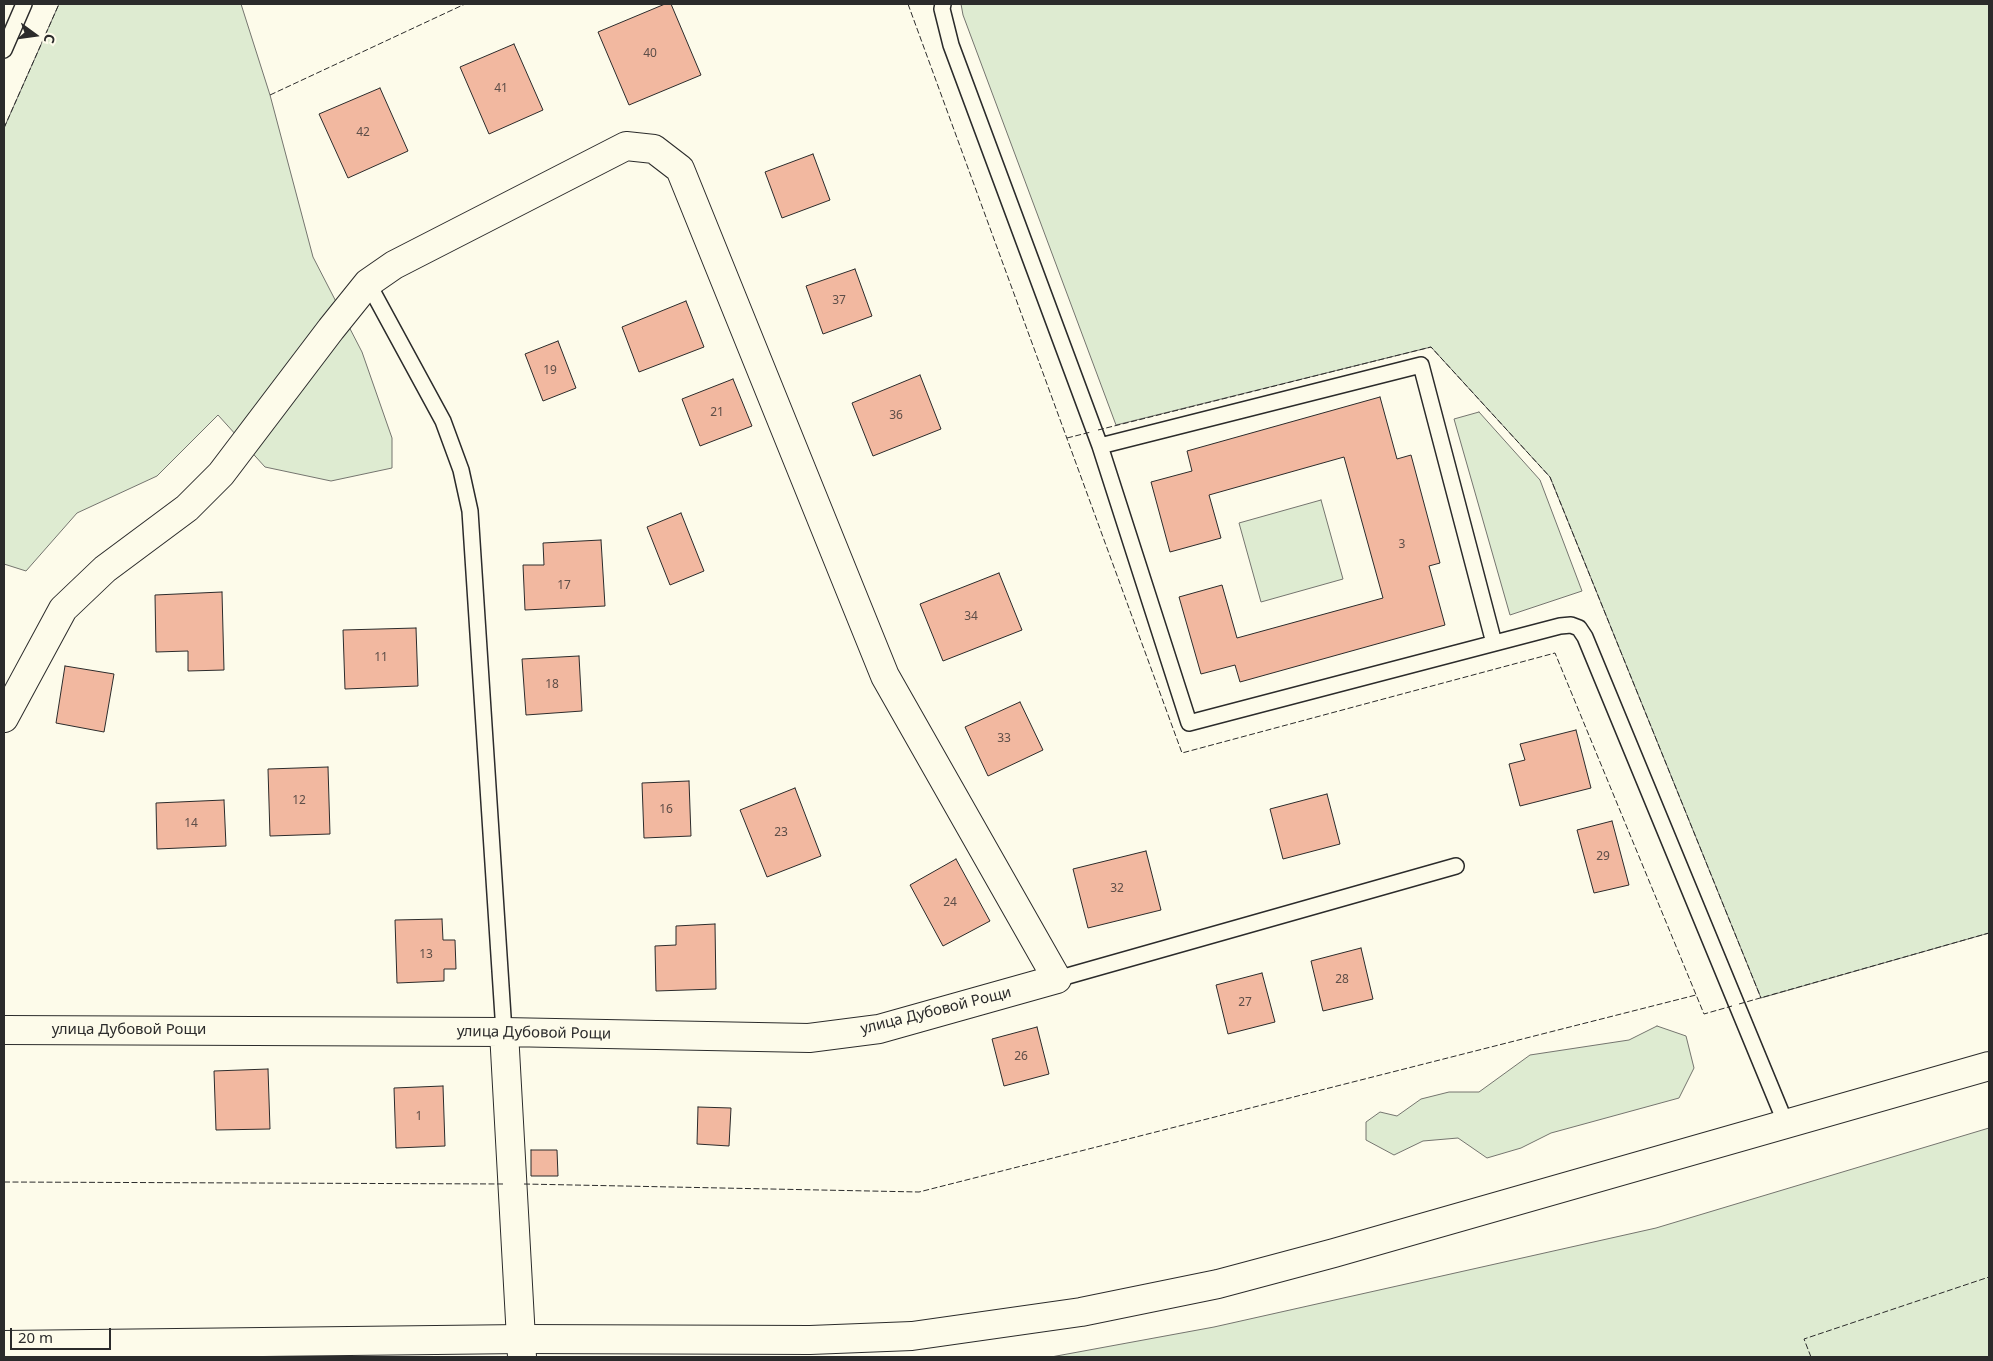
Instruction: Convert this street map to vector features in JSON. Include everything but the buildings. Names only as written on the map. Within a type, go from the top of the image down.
[{"type":"street","points":[[4,718],[63,609],[105,569],[186,508],[221,474],[325,336],[368,283],[394,266],[626,146],[654,149],[680,169],[885,676],[1057,979]]},
{"type":"street","name":"улица Дубовой Рощи","points":[[4,1030],[504,1032],[809,1038],[879,1029],[1057,979]]},
{"type":"street","points":[[504,1032],[522,1348]]},
{"type":"street","points":[[4,1345],[522,1348],[912,1336],[1081,1312],[1236,1280],[1989,1066]]},
{"type":"lane","points":[[4,50],[24,4]]},
{"type":"lane","points":[[943,4],[942,9],[951,45],[1100,446],[1189,723],[1494,642],[1571,625],[1579,628],[1585,637],[1786,1124]]},
{"type":"lane","points":[[368,283],[443,421],[461,470],[470,511],[504,1032]]},
{"type":"lane","points":[[1100,446],[1421,365],[1494,642]]},
{"type":"lane","points":[[1057,979],[1456,866]]},
{"type":"green space","points":[[59,4],[241,4],[270,95],[313,257],[362,352],[392,438],[392,468],[331,481],[265,467],[218,415],[157,476],[77,513],[26,571],[4,564],[4,128]]},
{"type":"green space","points":[[961,4],[1989,4],[1989,933],[1761,998],[1550,477],[1431,347],[1116,425],[963,15]]},
{"type":"green space","points":[[1479,412],[1540,480],[1582,591],[1510,615],[1454,419]]},
{"type":"green space","points":[[1321,500],[1343,579],[1261,602],[1239,523]]},
{"type":"green space","points":[[1657,1026],[1686,1036],[1694,1068],[1679,1098],[1551,1133],[1521,1148],[1487,1158],[1458,1138],[1423,1141],[1394,1155],[1366,1140],[1366,1122],[1380,1112],[1397,1116],[1421,1099],[1449,1092],[1479,1092],[1530,1055],[1629,1040]]},
{"type":"green space","points":[[1989,1128],[1989,1357],[1051,1357],[1214,1327],[1656,1228]]},
{"type":"fence","points":[[4,128],[59,4]]},
{"type":"fence","points":[[270,95],[465,4]]},
{"type":"fence","points":[[908,4],[1182,753],[1555,653],[1704,1014],[1732,1006]]},
{"type":"fence","points":[[1098,430],[1431,347],[1550,477],[1761,998]]},
{"type":"fence","points":[[1067,438],[1091,432]]},
{"type":"fence","points":[[1739,1004],[1989,933]]},
{"type":"fence","points":[[524,1184],[919,1192],[1696,995]]},
{"type":"fence","points":[[4,1182],[504,1184]]},
{"type":"fence","points":[[1811,1357],[1804,1339],[1989,1277]]}]
